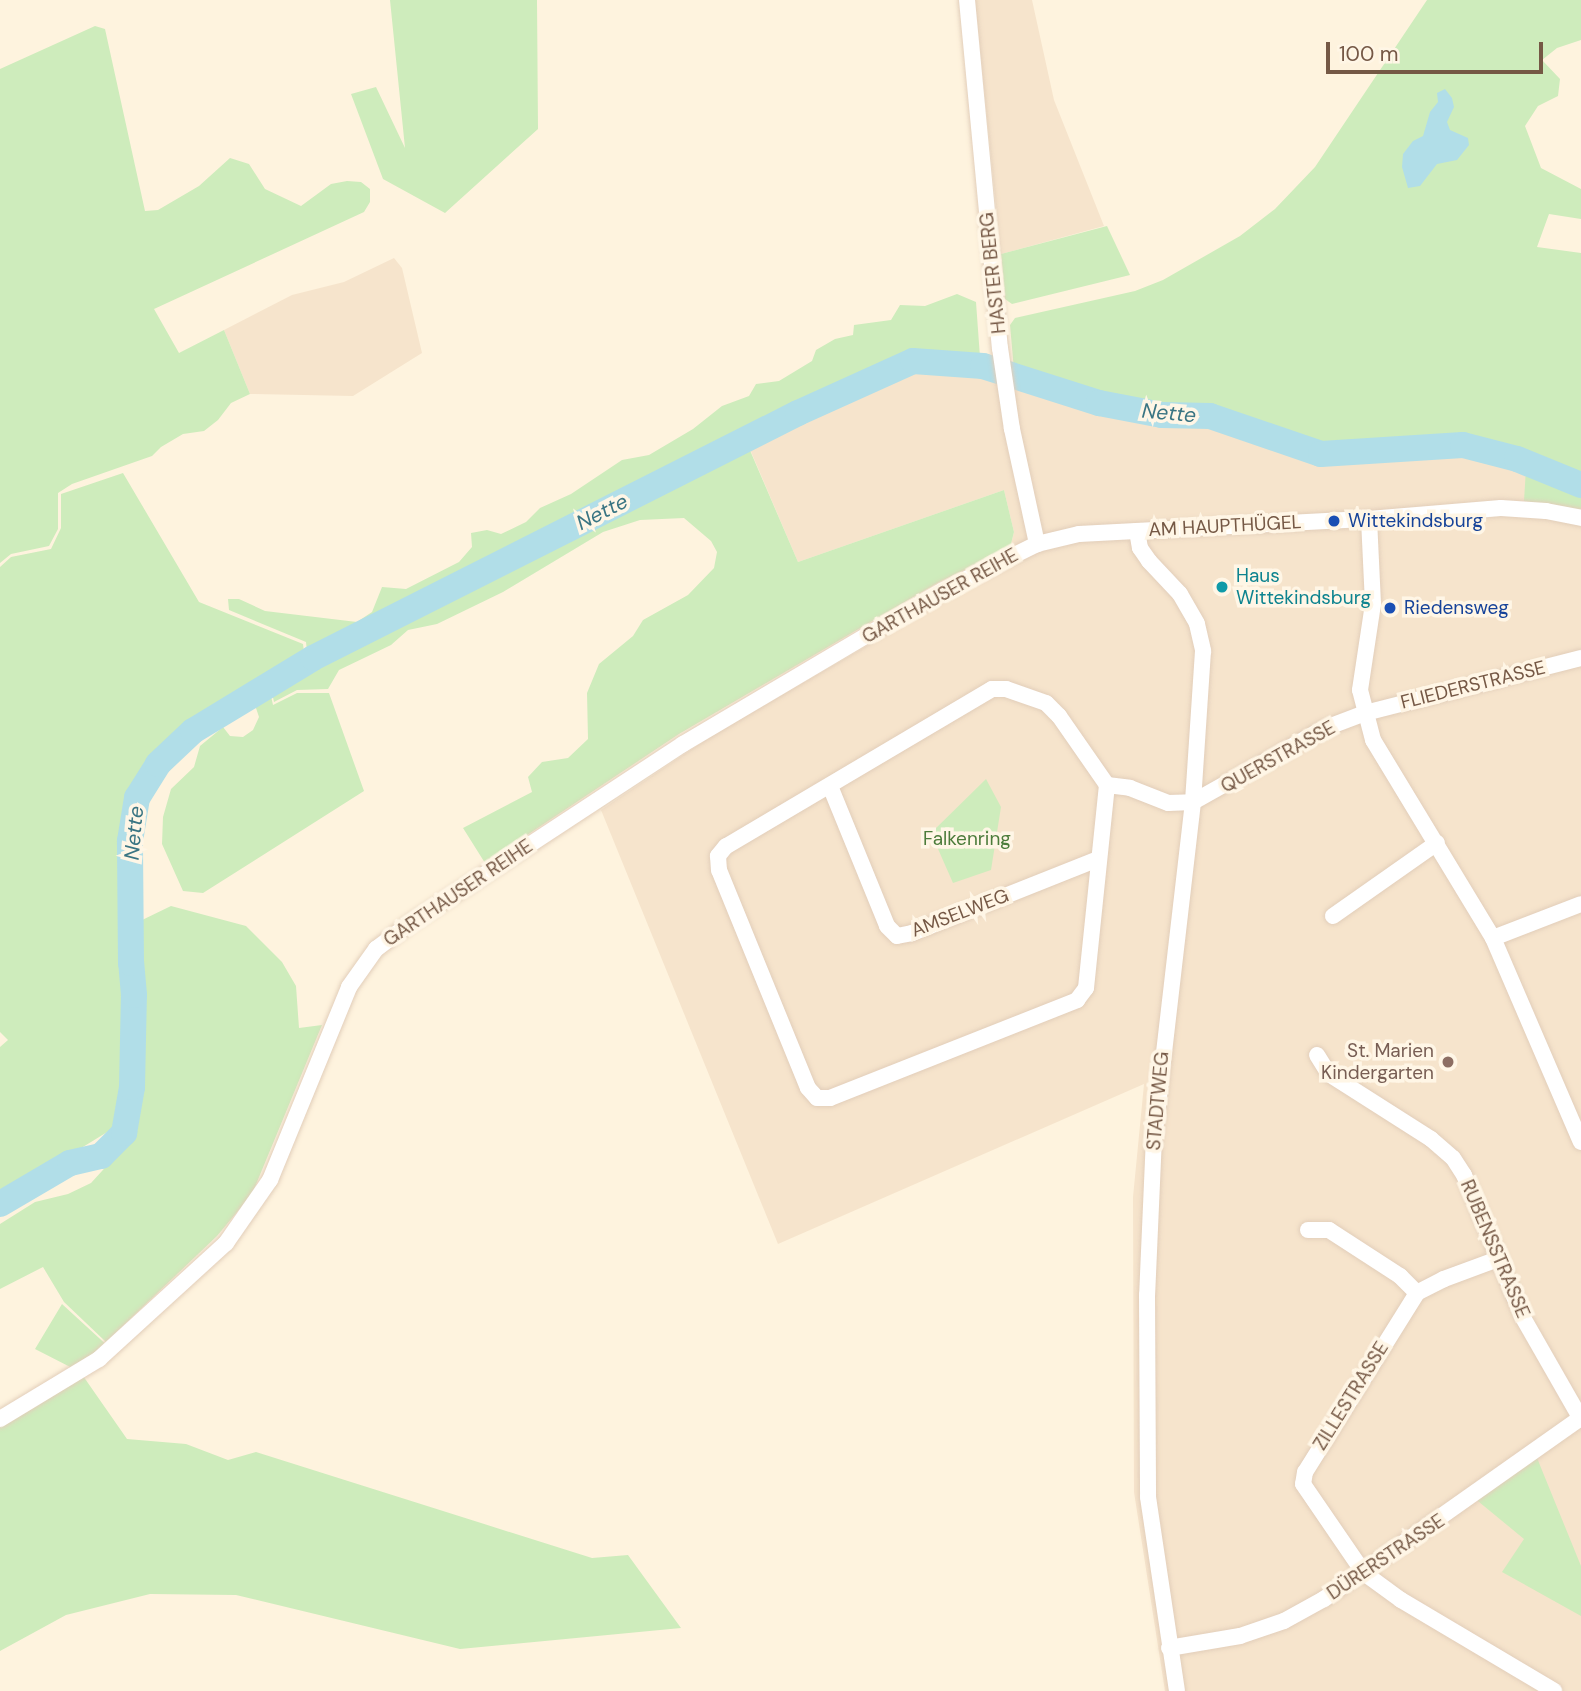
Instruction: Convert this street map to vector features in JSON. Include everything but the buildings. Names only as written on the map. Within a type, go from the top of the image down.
[{"type":"street","name":"HASTER BERG","points":[[967,0],[1000,348],[1037,544]]},
{"type":"street","name":"AM HAUPTHÜGEL","points":[[1037,544],[1079,534],[1369,519],[1501,509],[1546,511],[1581,518]]},
{"type":"street","points":[[1369,519],[1373,604],[1360,690],[1373,740],[1493,938],[1581,1142]]},
{"type":"street","name":"STADTWEG","points":[[1137,531],[1140,548],[1180,594],[1197,624],[1203,651],[1193,802],[1165,1024],[1150,1198],[1148,1254],[1148,1497],[1177,1691]]},
{"type":"street","name":"GARTHAUSER REIHE","points":[[0,1419],[99,1359],[226,1243],[270,1180],[349,987],[376,949],[418,918],[683,744],[942,591],[1037,544]]},
{"type":"street","name":"FLIEDERSTRASSE","points":[[1364,713],[1581,658]]},
{"type":"street","points":[[1006,689],[1045,703],[1059,716],[1107,785],[1086,988],[1077,1000],[830,1098],[817,1098],[808,1088],[719,870],[718,856],[726,846],[830,786],[992,690],[1006,689]]},
{"type":"street","name":"QUERSTRASSE","points":[[1193,802],[1322,729],[1364,713]]},
{"type":"street","points":[[1107,785],[1130,788],[1168,803],[1193,802]]},
{"type":"street","name":"AMSELWEG","points":[[830,786],[887,926],[897,936],[912,933],[1098,859]]},
{"type":"street","points":[[1333,916],[1437,843]]},
{"type":"street","points":[[1493,938],[1579,909]]},
{"type":"street","name":"RUBENSSTRASSE","points":[[1317,1055],[1329,1074],[1431,1139],[1453,1158],[1464,1175],[1522,1317],[1581,1418]]},
{"type":"street","points":[[1308,1230],[1329,1230],[1400,1276],[1417,1293],[1444,1279],[1498,1259]]},
{"type":"street","name":"ZILLESTRASSE","points":[[1417,1293],[1305,1472],[1303,1484],[1308,1496],[1364,1573],[1401,1601],[1554,1691]]},
{"type":"street","name":"DÜRERSTRASSE","points":[[1169,1648],[1240,1636],[1284,1621],[1324,1600],[1581,1418]]},
{"type":"shaded area","points":[[975,0],[1032,0],[1054,100],[1104,226],[1001,254]]},
{"type":"shaded area","points":[[394,258],[402,268],[422,353],[353,396],[250,394],[224,330],[292,295],[344,282]]},
{"type":"shaded area","points":[[914,367],[981,371],[1111,410],[1176,424],[1208,423],[1316,461],[1463,449],[1527,468],[1567,507],[1581,510],[1581,1691],[1165,1691],[1134,1492],[1133,1197],[1144,1084],[778,1244],[601,810],[710,737],[934,607],[1014,565],[1010,548],[1014,532],[1004,490],[798,562],[749,447],[803,417]]},
{"type":"green space","points":[[390,0],[537,0],[538,129],[445,213],[383,179],[351,94],[376,87],[405,148]]},
{"type":"green space","points":[[1427,0],[1581,0],[1581,40],[1557,48],[1542,60],[1560,79],[1558,96],[1538,106],[1525,126],[1541,168],[1581,189],[1581,219],[1549,214],[1537,247],[1581,253],[1581,510],[1524,501],[1526,468],[1463,449],[1316,461],[1208,423],[1176,424],[1111,410],[1015,382],[1010,325],[1015,318],[1135,291],[1163,280],[1240,236],[1275,209],[1315,167]]},
{"type":"green space","points":[[95,26],[105,29],[145,211],[158,210],[199,186],[230,158],[249,164],[265,189],[301,206],[331,184],[347,181],[361,182],[370,189],[370,202],[364,212],[154,309],[179,353],[224,330],[250,394],[231,403],[218,420],[204,431],[183,434],[161,447],[152,456],[72,484],[58,493],[58,529],[49,546],[11,554],[0,563],[0,69]]},
{"type":"green space","points":[[1107,226],[1130,275],[1012,304],[1005,299],[1001,254]]},
{"type":"green space","points":[[957,294],[976,302],[981,371],[914,367],[803,417],[749,448],[798,562],[1004,490],[1014,532],[1010,548],[939,582],[679,734],[485,863],[463,828],[532,792],[528,777],[542,762],[568,758],[588,739],[587,693],[599,664],[633,636],[643,620],[688,595],[714,568],[717,552],[711,541],[684,518],[640,520],[603,532],[503,592],[437,624],[408,630],[391,645],[339,670],[328,689],[297,690],[274,702],[272,693],[307,652],[306,642],[229,610],[228,599],[239,599],[265,611],[357,622],[372,612],[382,587],[406,589],[459,562],[472,547],[471,533],[487,530],[501,534],[526,522],[540,508],[571,494],[622,460],[649,455],[693,429],[722,406],[749,396],[756,384],[779,381],[812,361],[816,350],[835,339],[853,335],[854,325],[891,320],[900,305],[925,306]]},
{"type":"green space","points":[[123,473],[199,602],[303,644],[304,652],[211,708],[166,747],[141,781],[127,821],[124,1112],[117,1126],[0,1198],[0,1047],[8,1040],[0,1032],[0,567],[11,557],[51,549],[61,528],[61,494]]},
{"type":"green space","points":[[297,693],[329,693],[364,791],[203,893],[183,891],[162,844],[163,817],[171,789],[194,767],[200,746],[223,727],[230,736],[243,737],[253,730],[259,717],[255,705],[271,696],[273,705]]},
{"type":"green space","name":"Falkenring","points":[[986,779],[1001,807],[991,870],[953,883],[931,833]]},
{"type":"green space","points":[[171,906],[246,926],[282,962],[296,986],[299,1028],[322,1025],[252,1194],[217,1236],[106,1342],[64,1302],[43,1267],[0,1289],[0,1224],[35,1202],[68,1194],[91,1183],[134,1136],[141,993],[138,922]]},
{"type":"green space","points":[[62,1304],[111,1349],[81,1373],[127,1439],[186,1444],[228,1460],[256,1452],[592,1558],[628,1555],[681,1628],[460,1649],[236,1595],[150,1594],[66,1615],[0,1651],[0,1419],[80,1372],[35,1349]]},
{"type":"green space","points":[[1535,1453],[1581,1566],[1581,1616],[1502,1572],[1524,1539],[1473,1497]]},
{"type":"water","points":[[1445,89],[1452,98],[1454,107],[1447,122],[1450,130],[1468,138],[1469,145],[1457,160],[1437,164],[1420,186],[1408,188],[1402,167],[1403,154],[1413,141],[1423,136],[1430,112],[1438,102],[1437,93]]},
{"type":"waterway","name":"Nette","points":[[0,1204],[70,1163],[101,1156],[124,1133],[132,1087],[134,995],[131,963],[130,841],[137,798],[158,764],[193,731],[313,658],[798,413],[913,361],[983,366],[1099,403],[1162,415],[1210,416],[1321,454],[1463,445],[1517,459],[1581,485]]},
{"type":"place","name":"Wittekindsburg","points":[[1334,521]]},
{"type":"place","name":"Haus Wittekindsburg","points":[[1222,587]]},
{"type":"place","name":"Riedensweg","points":[[1390,608]]},
{"type":"place","name":"St. Marien Kindergarten","points":[[1448,1062]]}]
